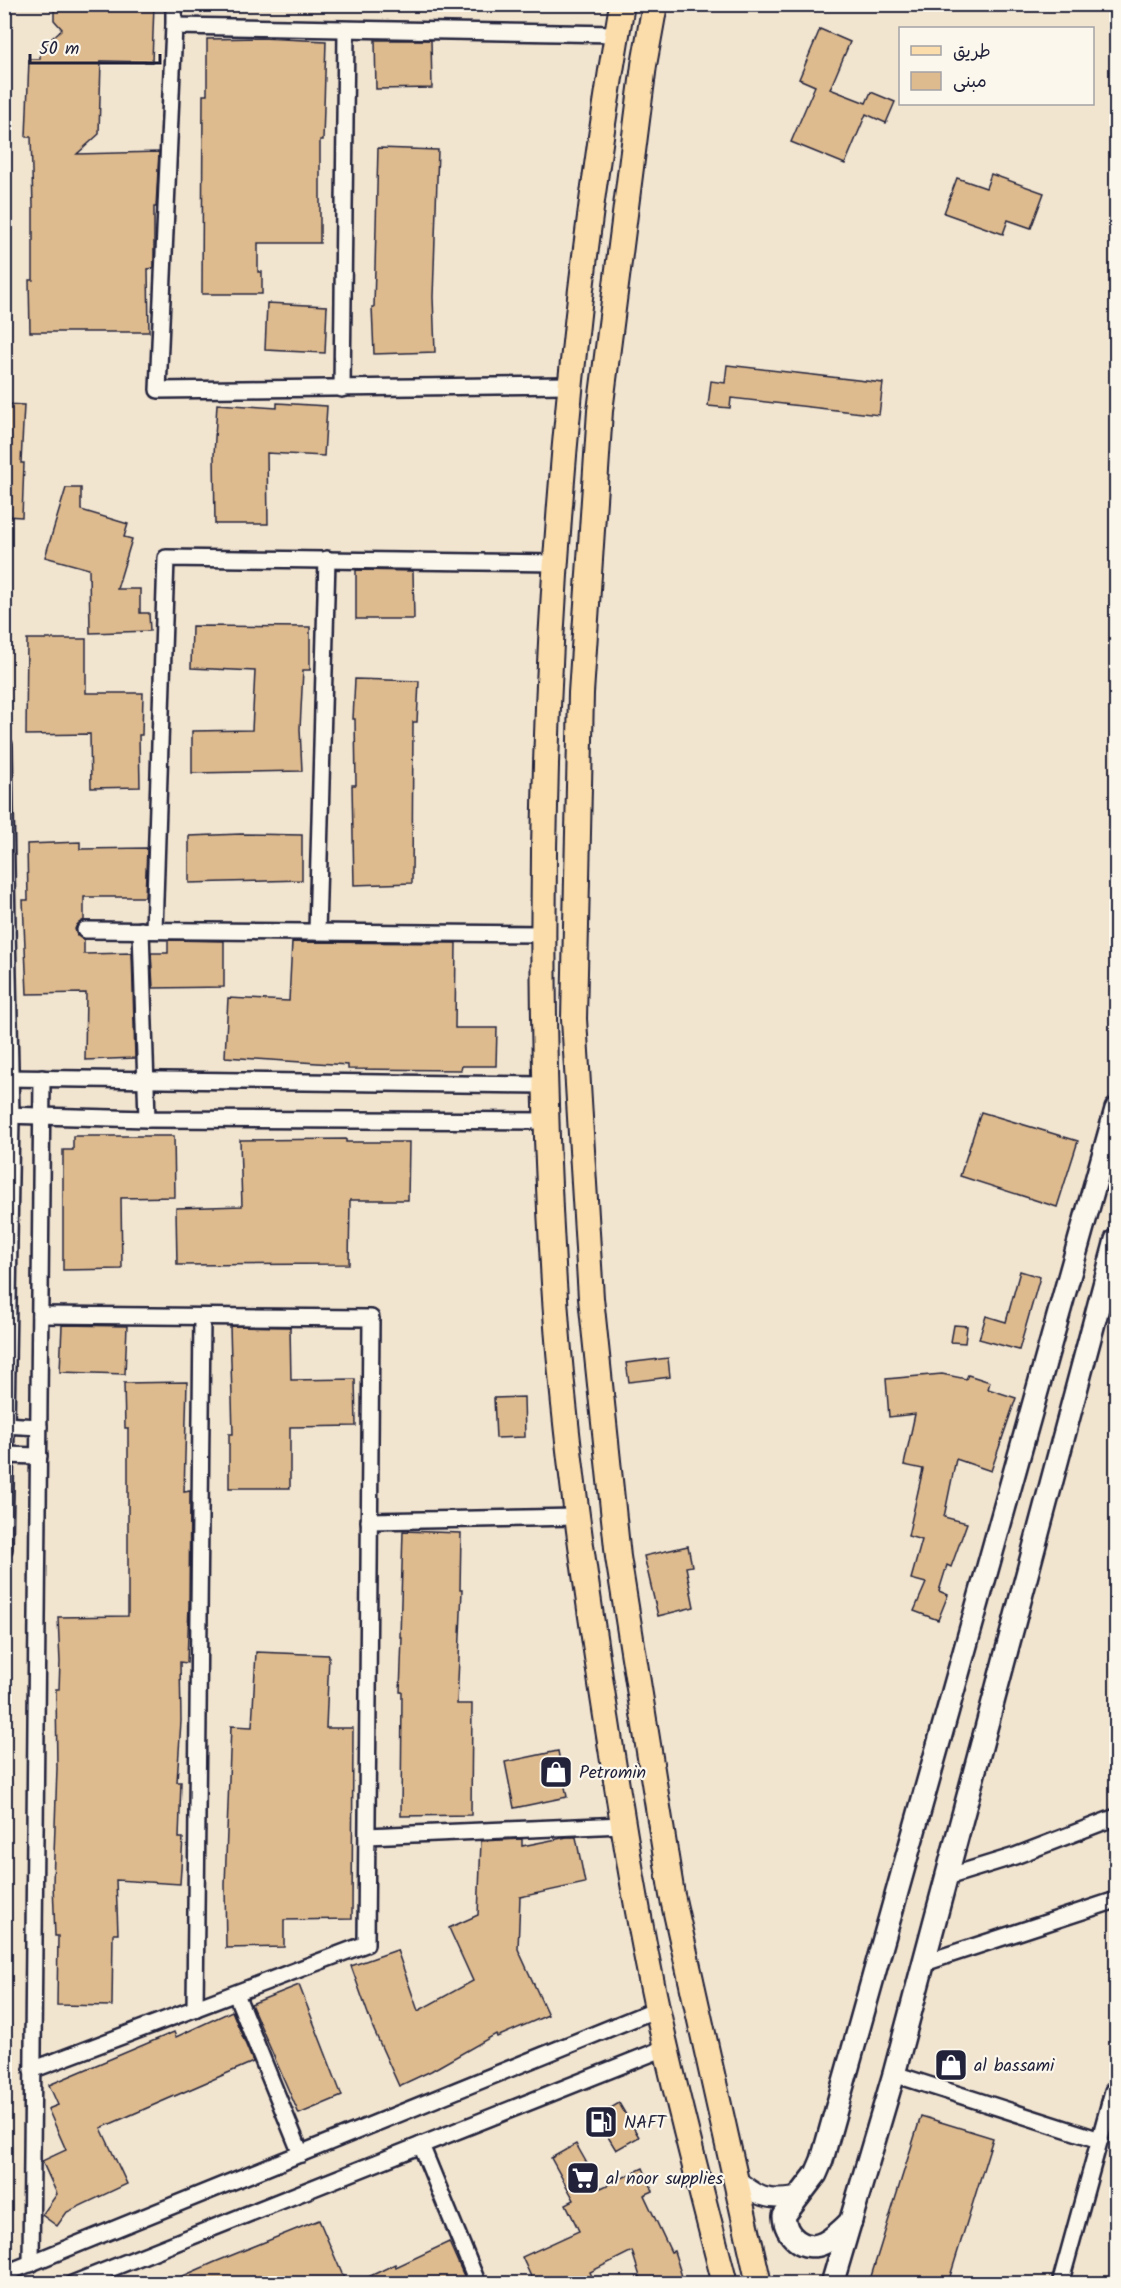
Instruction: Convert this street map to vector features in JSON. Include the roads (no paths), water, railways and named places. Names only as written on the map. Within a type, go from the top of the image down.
[{"type":"main road","points":[[622,4],[594,178],[570,385],[556,562],[546,763],[544,934],[546,1121],[554,1287],[576,1517],[622,1825],[665,2048],[725,2283]]},
{"type":"main road","points":[[655,4],[644,65],[600,411],[581,693],[574,1019],[591,1298],[618,1557],[672,1895],[759,2283]]},
{"type":"main road","points":[[851,2222],[822,2244],[806,2245],[791,2238],[784,2229],[784,2216],[795,2197],[816,2174],[822,2160],[1116,1109]]},
{"type":"main road","points":[[832,2283],[894,2074],[1116,1240]]},
{"type":"street","points":[[174,4],[158,390],[570,385]]},
{"type":"street","points":[[174,26],[617,34]]},
{"type":"street","points":[[342,389],[346,30]]},
{"type":"street","points":[[147,1119],[147,930],[166,558],[556,562]]},
{"type":"street","points":[[317,932],[327,559]]},
{"type":"street","points":[[4,745],[8,1078],[4,1549]]},
{"type":"street","points":[[85,930],[544,934]]},
{"type":"street","points":[[8,1078],[545,1085]]},
{"type":"street","points":[[31,2264],[42,1078]]},
{"type":"street","points":[[8,1115],[147,1119],[546,1121]]},
{"type":"street","points":[[32,2070],[366,1944],[371,1318],[40,1315]]},
{"type":"street","points":[[195,2009],[202,1317]]},
{"type":"street","points":[[6,1425],[39,1427]]},
{"type":"street","points":[[5,1455],[39,1456]]},
{"type":"street","points":[[369,1521],[576,1517]]},
{"type":"street","points":[[947,1877],[1015,1856],[1116,1817]]},
{"type":"street","points":[[367,1836],[622,1825]]},
{"type":"street","points":[[924,1963],[1116,1900]]},
{"type":"street","points":[[236,1994],[301,2154]]},
{"type":"street","points":[[4,2274],[657,2009]]},
{"type":"street","points":[[72,2283],[665,2048]]},
{"type":"street","points":[[894,2074],[1100,2140]]},
{"type":"street","points":[[1060,2283],[1113,2091],[1116,2090]]},
{"type":"street","points":[[421,2145],[478,2283]]},
{"type":"street","points":[[735,2178],[760,2197],[776,2200],[795,2197]]},
{"type":"place","name":"Petromin","points":[[556,1772]]},
{"type":"place","name":"al bassami","points":[[951,2065]]},
{"type":"place","name":"NAFT","points":[[601,2122]]},
{"type":"place","name":"al noor supplies","points":[[583,2178]]}]
